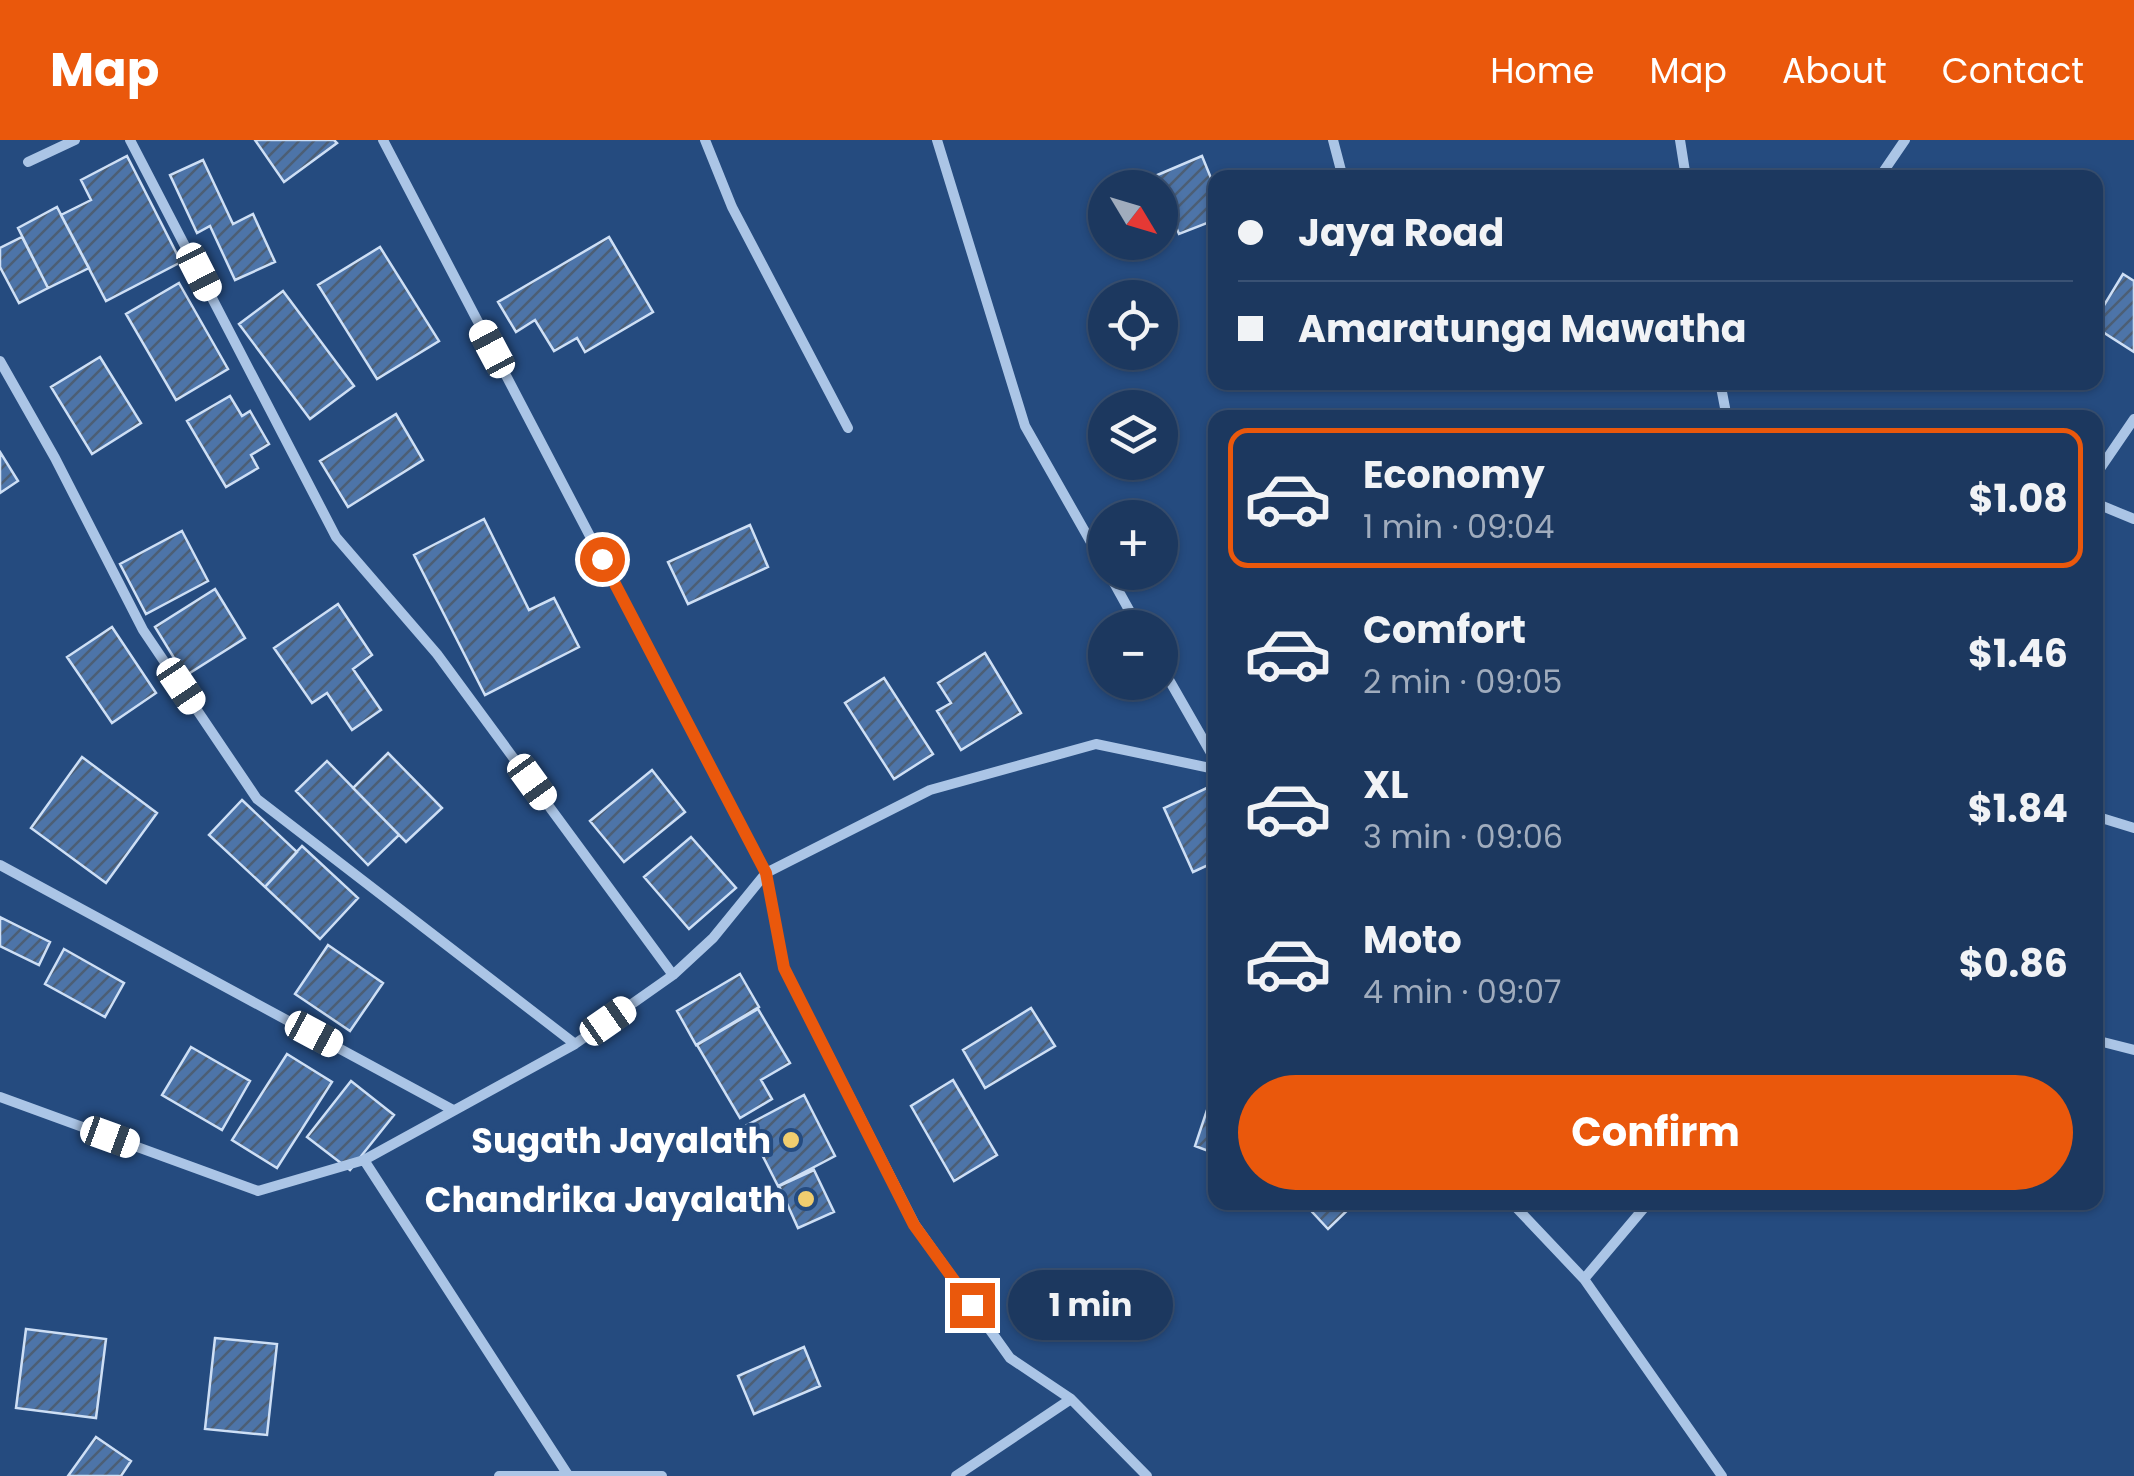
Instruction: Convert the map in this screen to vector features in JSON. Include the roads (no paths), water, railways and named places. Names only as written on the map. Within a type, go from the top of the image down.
[{"type":"street","points":[[28,162],[75,140]]},
{"type":"street","points":[[130,140],[336,537],[437,654],[673,975]]},
{"type":"street","points":[[383,140],[766,873],[784,968],[914,1225],[1010,1358],[1071,1399],[1146,1476]]},
{"type":"street","points":[[705,140],[732,207],[848,428]]},
{"type":"street","points":[[938,140],[1025,426],[1088,537]]},
{"type":"street","points":[[1333,140],[1341,170]]},
{"type":"street","points":[[1680,140],[1685,170]]},
{"type":"street","points":[[1884,170],[1904,140]]},
{"type":"street","points":[[0,361],[55,458],[143,630],[257,799],[576,1044]]},
{"type":"street","points":[[2103,464],[2134,419]]},
{"type":"street","points":[[2103,506],[2134,519]]},
{"type":"street","points":[[1178,695],[1208,748]]},
{"type":"street","points":[[0,1097],[258,1191],[364,1160],[576,1044],[673,975],[713,938],[766,873],[930,790],[1096,744],[1208,768]]},
{"type":"street","points":[[2103,818],[2134,828]]},
{"type":"street","points":[[0,864],[453,1110]]},
{"type":"street","points":[[2103,1042],[2134,1050]]},
{"type":"street","points":[[364,1160],[568,1475]]},
{"type":"street","points":[[1519,1210],[1584,1278],[1722,1476]]},
{"type":"street","points":[[1584,1278],[1642,1210]]},
{"type":"street","points":[[956,1476],[1071,1399]]},
{"type":"street","points":[[499,1476],[662,1476]]},
{"type":"place","name":"Sugath Jayalath","points":[[791,1140]]},
{"type":"place","name":"Chandrika Jayalath","points":[[806,1199]]}]
